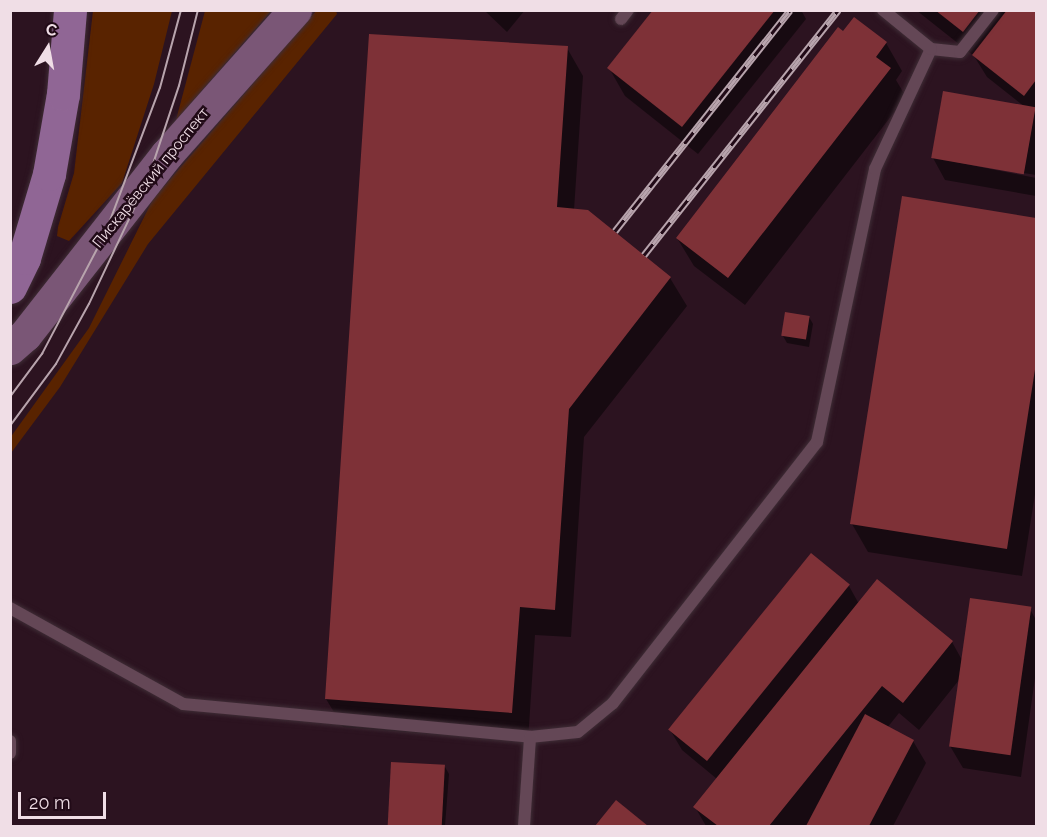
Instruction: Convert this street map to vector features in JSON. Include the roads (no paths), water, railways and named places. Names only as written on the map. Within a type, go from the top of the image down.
[{"type":"main road","points":[[10,287],[24,258],[49,174],[63,94],[70,10]]},
{"type":"main road","name":"Пискарёвский проспект","points":[[10,348],[25,335],[167,154],[295,10]]},
{"type":"lane","points":[[883,10],[931,49],[960,52],[993,10]]},
{"type":"lane","points":[[10,608],[183,704],[530,737],[578,732],[613,703],[817,442],[875,169],[931,49]]},
{"type":"lane","points":[[524,826],[530,737]]},
{"type":"lane","points":[[10,741],[10,753]]},
{"type":"tram line","points":[[10,397],[42,354],[105,234],[160,88],[181,10]]},
{"type":"tram line","points":[[10,426],[56,364],[89,304],[148,179],[179,86],[198,10]]},
{"type":"railway","points":[[615,231],[790,10]]},
{"type":"railway","points":[[644,255],[838,10]]}]
